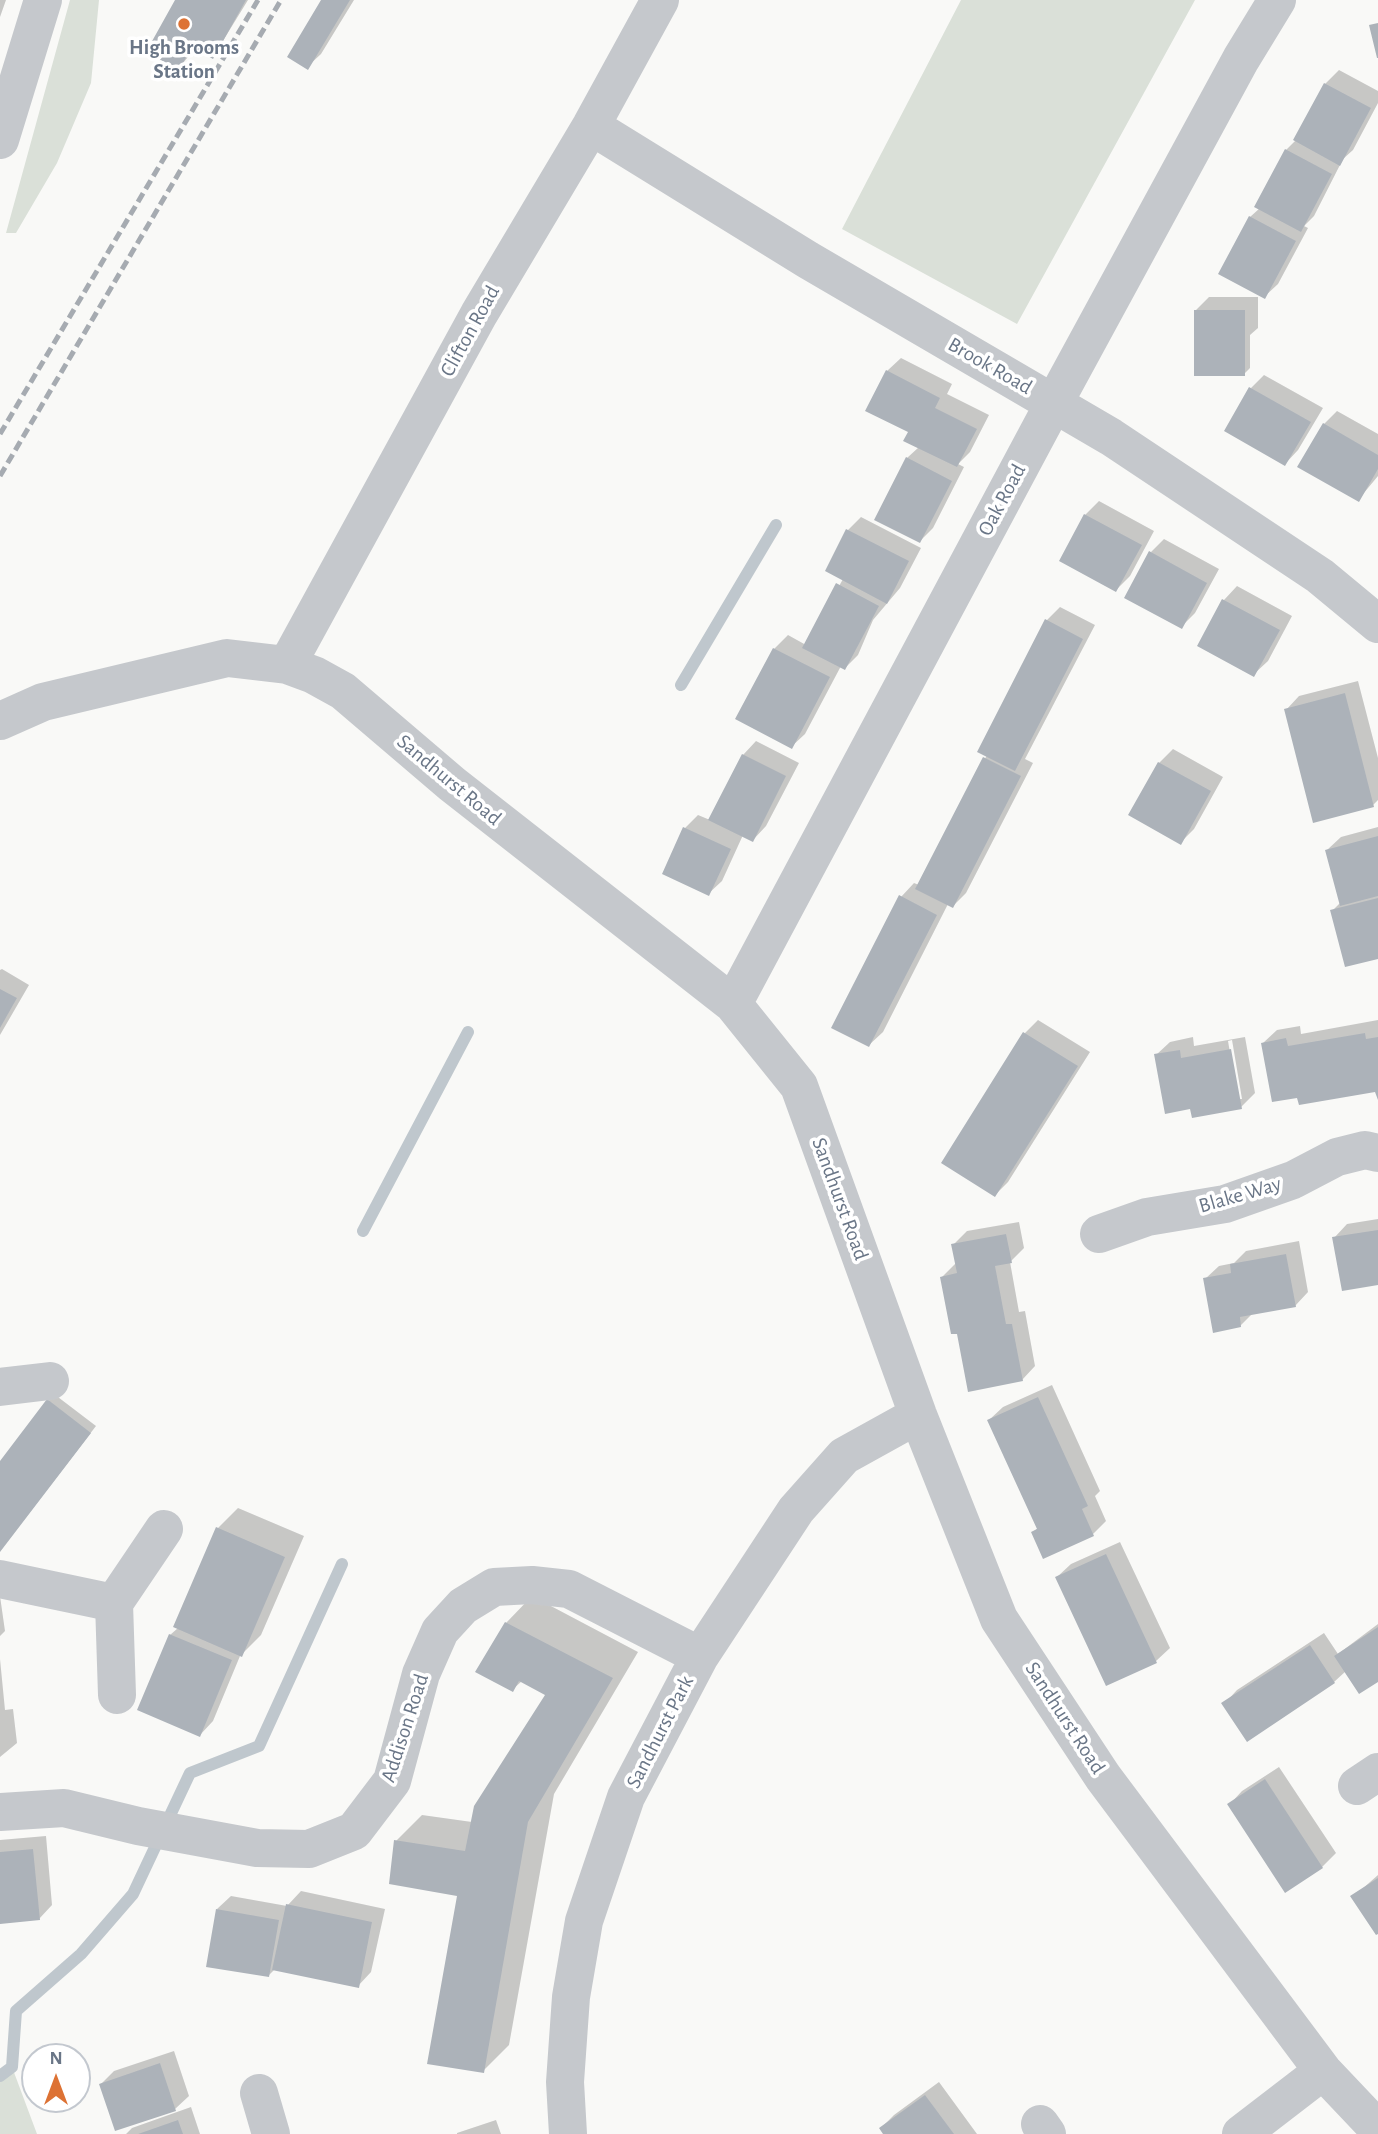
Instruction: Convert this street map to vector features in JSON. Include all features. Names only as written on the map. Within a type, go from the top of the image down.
[{"type":"street","points":[[0,140],[43,0]]},
{"type":"street","name":"Clifton Road","points":[[287,665],[479,314],[590,126],[660,0]]},
{"type":"street","name":"Oak Road","points":[[733,1004],[1054,403],[1241,59],[1277,0]]},
{"type":"street","name":"Brook Road","points":[[590,126],[808,260],[1111,436],[1308,568],[1378,624]]},
{"type":"street","name":"Sandhurst Road","points":[[0,721],[43,702],[191,664],[227,658],[287,665],[343,691],[452,784],[733,1004],[799,1086],[918,1415],[999,1619],[1103,1777],[1323,2071],[1378,2129]]},
{"type":"street","name":"Blake Way","points":[[1099,1234],[1147,1217],[1225,1204],[1293,1180],[1337,1157],[1365,1150],[1378,1153]]},
{"type":"street","points":[[0,1387],[50,1381]]},
{"type":"street","name":"Sandhurst Park","points":[[568,2134],[565,2082],[572,1997],[584,1922],[626,1797],[700,1656],[796,1510],[844,1456],[918,1415]]},
{"type":"street","points":[[117,1695],[114,1603],[164,1529]]},
{"type":"street","points":[[0,1579],[114,1603]]},
{"type":"street","name":"Addison Road","points":[[0,1812],[64,1808],[138,1826],[191,1833],[257,1848],[309,1849],[354,1831],[392,1781],[421,1674],[440,1631],[463,1606],[494,1587],[532,1585],[569,1589],[700,1656]]},
{"type":"street","points":[[1241,2134],[1323,2071]]},
{"type":"street","points":[[258,2093],[271,2134]]},
{"type":"shaded area","points":[[70,0],[99,0],[91,83],[57,163],[16,233],[6,233]]},
{"type":"shaded area","points":[[961,0],[1195,0],[1017,324],[842,229]]},
{"type":"shaded area","points":[[12,2067],[21,2091],[21,2113],[29,2113],[37,2134],[0,2134],[0,2080]]},
{"type":"building","name":"High Brooms Station","points":[[175,0],[246,0],[213,59],[192,47],[179,70],[146,52]]},
{"type":"building","points":[[321,0],[350,0],[308,70],[287,57]]},
{"type":"building","points":[[1378,23],[1378,58],[1377,58],[1369,25]]},
{"type":"building","points":[[1324,83],[1371,108],[1340,166],[1293,140]]},
{"type":"building","points":[[1285,149],[1332,174],[1301,232],[1254,207]]},
{"type":"building","points":[[1249,216],[1296,241],[1265,299],[1218,274]]},
{"type":"building","points":[[1194,310],[1245,310],[1245,376],[1194,376]]},
{"type":"building","points":[[886,370],[940,398],[935,408],[977,429],[957,467],[903,441],[908,432],[865,411]]},
{"type":"building","points":[[1249,387],[1311,422],[1285,466],[1224,431]]},
{"type":"building","points":[[1323,423],[1378,455],[1378,469],[1359,502],[1297,467]]},
{"type":"building","points":[[906,457],[952,481],[920,543],[874,520]]},
{"type":"building","points":[[1084,514],[1142,545],[1116,592],[1059,561]]},
{"type":"building","points":[[846,529],[909,561],[887,604],[825,571]]},
{"type":"building","points":[[1149,551],[1207,583],[1182,629],[1124,598]]},
{"type":"building","points":[[836,583],[879,606],[845,670],[802,648]]},
{"type":"building","points":[[1222,599],[1280,630],[1254,677],[1197,646]]},
{"type":"building","points":[[1045,619],[1083,639],[1015,771],[977,752]]},
{"type":"building","points":[[773,648],[830,677],[792,749],[735,719]]},
{"type":"building","points":[[1345,693],[1374,807],[1313,823],[1284,709]]},
{"type":"building","points":[[742,754],[786,776],[753,842],[708,820]]},
{"type":"building","points":[[983,757],[1021,776],[953,908],[915,889]]},
{"type":"building","points":[[1158,762],[1211,791],[1181,845],[1128,815]]},
{"type":"building","points":[[683,827],[731,849],[709,896],[662,874]]},
{"type":"building","points":[[1378,836],[1378,896],[1340,906],[1325,850]]},
{"type":"building","points":[[899,895],[937,915],[869,1047],[831,1028]]},
{"type":"building","points":[[1378,898],[1378,959],[1345,967],[1330,910]]},
{"type":"building","points":[[0,989],[17,998],[0,1028]]},
{"type":"building","points":[[1023,1032],[1078,1066],[995,1197],[941,1163]]},
{"type":"building","points":[[1365,1033],[1366,1039],[1378,1037],[1378,1100],[1375,1092],[1299,1105],[1297,1098],[1272,1102],[1261,1043],[1286,1038],[1288,1046]]},
{"type":"building","points":[[1231,1049],[1242,1109],[1192,1118],[1190,1109],[1165,1114],[1154,1054],[1180,1050],[1181,1058]]},
{"type":"building","points":[[1378,1230],[1378,1285],[1342,1291],[1332,1237]]},
{"type":"building","points":[[1006,1234],[1012,1263],[995,1266],[1006,1324],[1012,1324],[1023,1381],[968,1392],[957,1334],[951,1334],[940,1277],[957,1273],[951,1244]]},
{"type":"building","points":[[1286,1254],[1296,1307],[1240,1317],[1241,1327],[1213,1333],[1203,1278],[1231,1273],[1230,1264]]},
{"type":"building","points":[[1038,1397],[1088,1506],[1082,1509],[1094,1536],[1043,1559],[1031,1532],[1037,1529],[987,1420]]},
{"type":"building","points":[[47,1399],[91,1433],[0,1552],[0,1461]]},
{"type":"building","points":[[216,1527],[285,1557],[242,1657],[173,1627]]},
{"type":"building","points":[[1106,1554],[1157,1663],[1106,1686],[1055,1577]]},
{"type":"building","points":[[505,1622],[613,1678],[528,1822],[484,2073],[427,2064],[457,1896],[389,1884],[394,1840],[465,1851],[474,1806],[545,1695],[519,1681],[513,1692],[475,1672]]},
{"type":"building","points":[[1378,1627],[1378,1682],[1359,1694],[1334,1656]]},
{"type":"building","points":[[169,1634],[232,1660],[200,1737],[137,1710]]},
{"type":"building","points":[[1310,1645],[1335,1683],[1247,1742],[1221,1703]]},
{"type":"building","points":[[1265,1779],[1323,1868],[1285,1893],[1227,1804]]},
{"type":"building","points":[[33,1849],[40,1920],[0,1924],[0,1852]]},
{"type":"building","points":[[1378,1878],[1378,1934],[1376,1935],[1350,1896]]},
{"type":"building","points":[[286,1904],[372,1922],[359,1988],[272,1970]]},
{"type":"building","points":[[216,1909],[279,1920],[269,1977],[206,1967]]},
{"type":"building","points":[[160,2063],[176,2111],[115,2131],[99,2084]]},
{"type":"building","points":[[925,2095],[954,2134],[883,2134],[879,2128]]},
{"type":"building","points":[[178,2120],[183,2134],[138,2134]]},
{"type":"waterway","points":[[681,685],[776,525]]},
{"type":"waterway","points":[[363,1231],[468,1032]]},
{"type":"waterway","points":[[0,2076],[12,2067],[16,2011],[81,1954],[133,1894],[190,1773],[259,1746],[342,1564]]},
{"type":"railway","points":[[0,434],[258,0]]},
{"type":"railway","points":[[0,476],[281,0]]},
{"type":"place","name":"High Brooms Station","points":[[184,24]]}]
